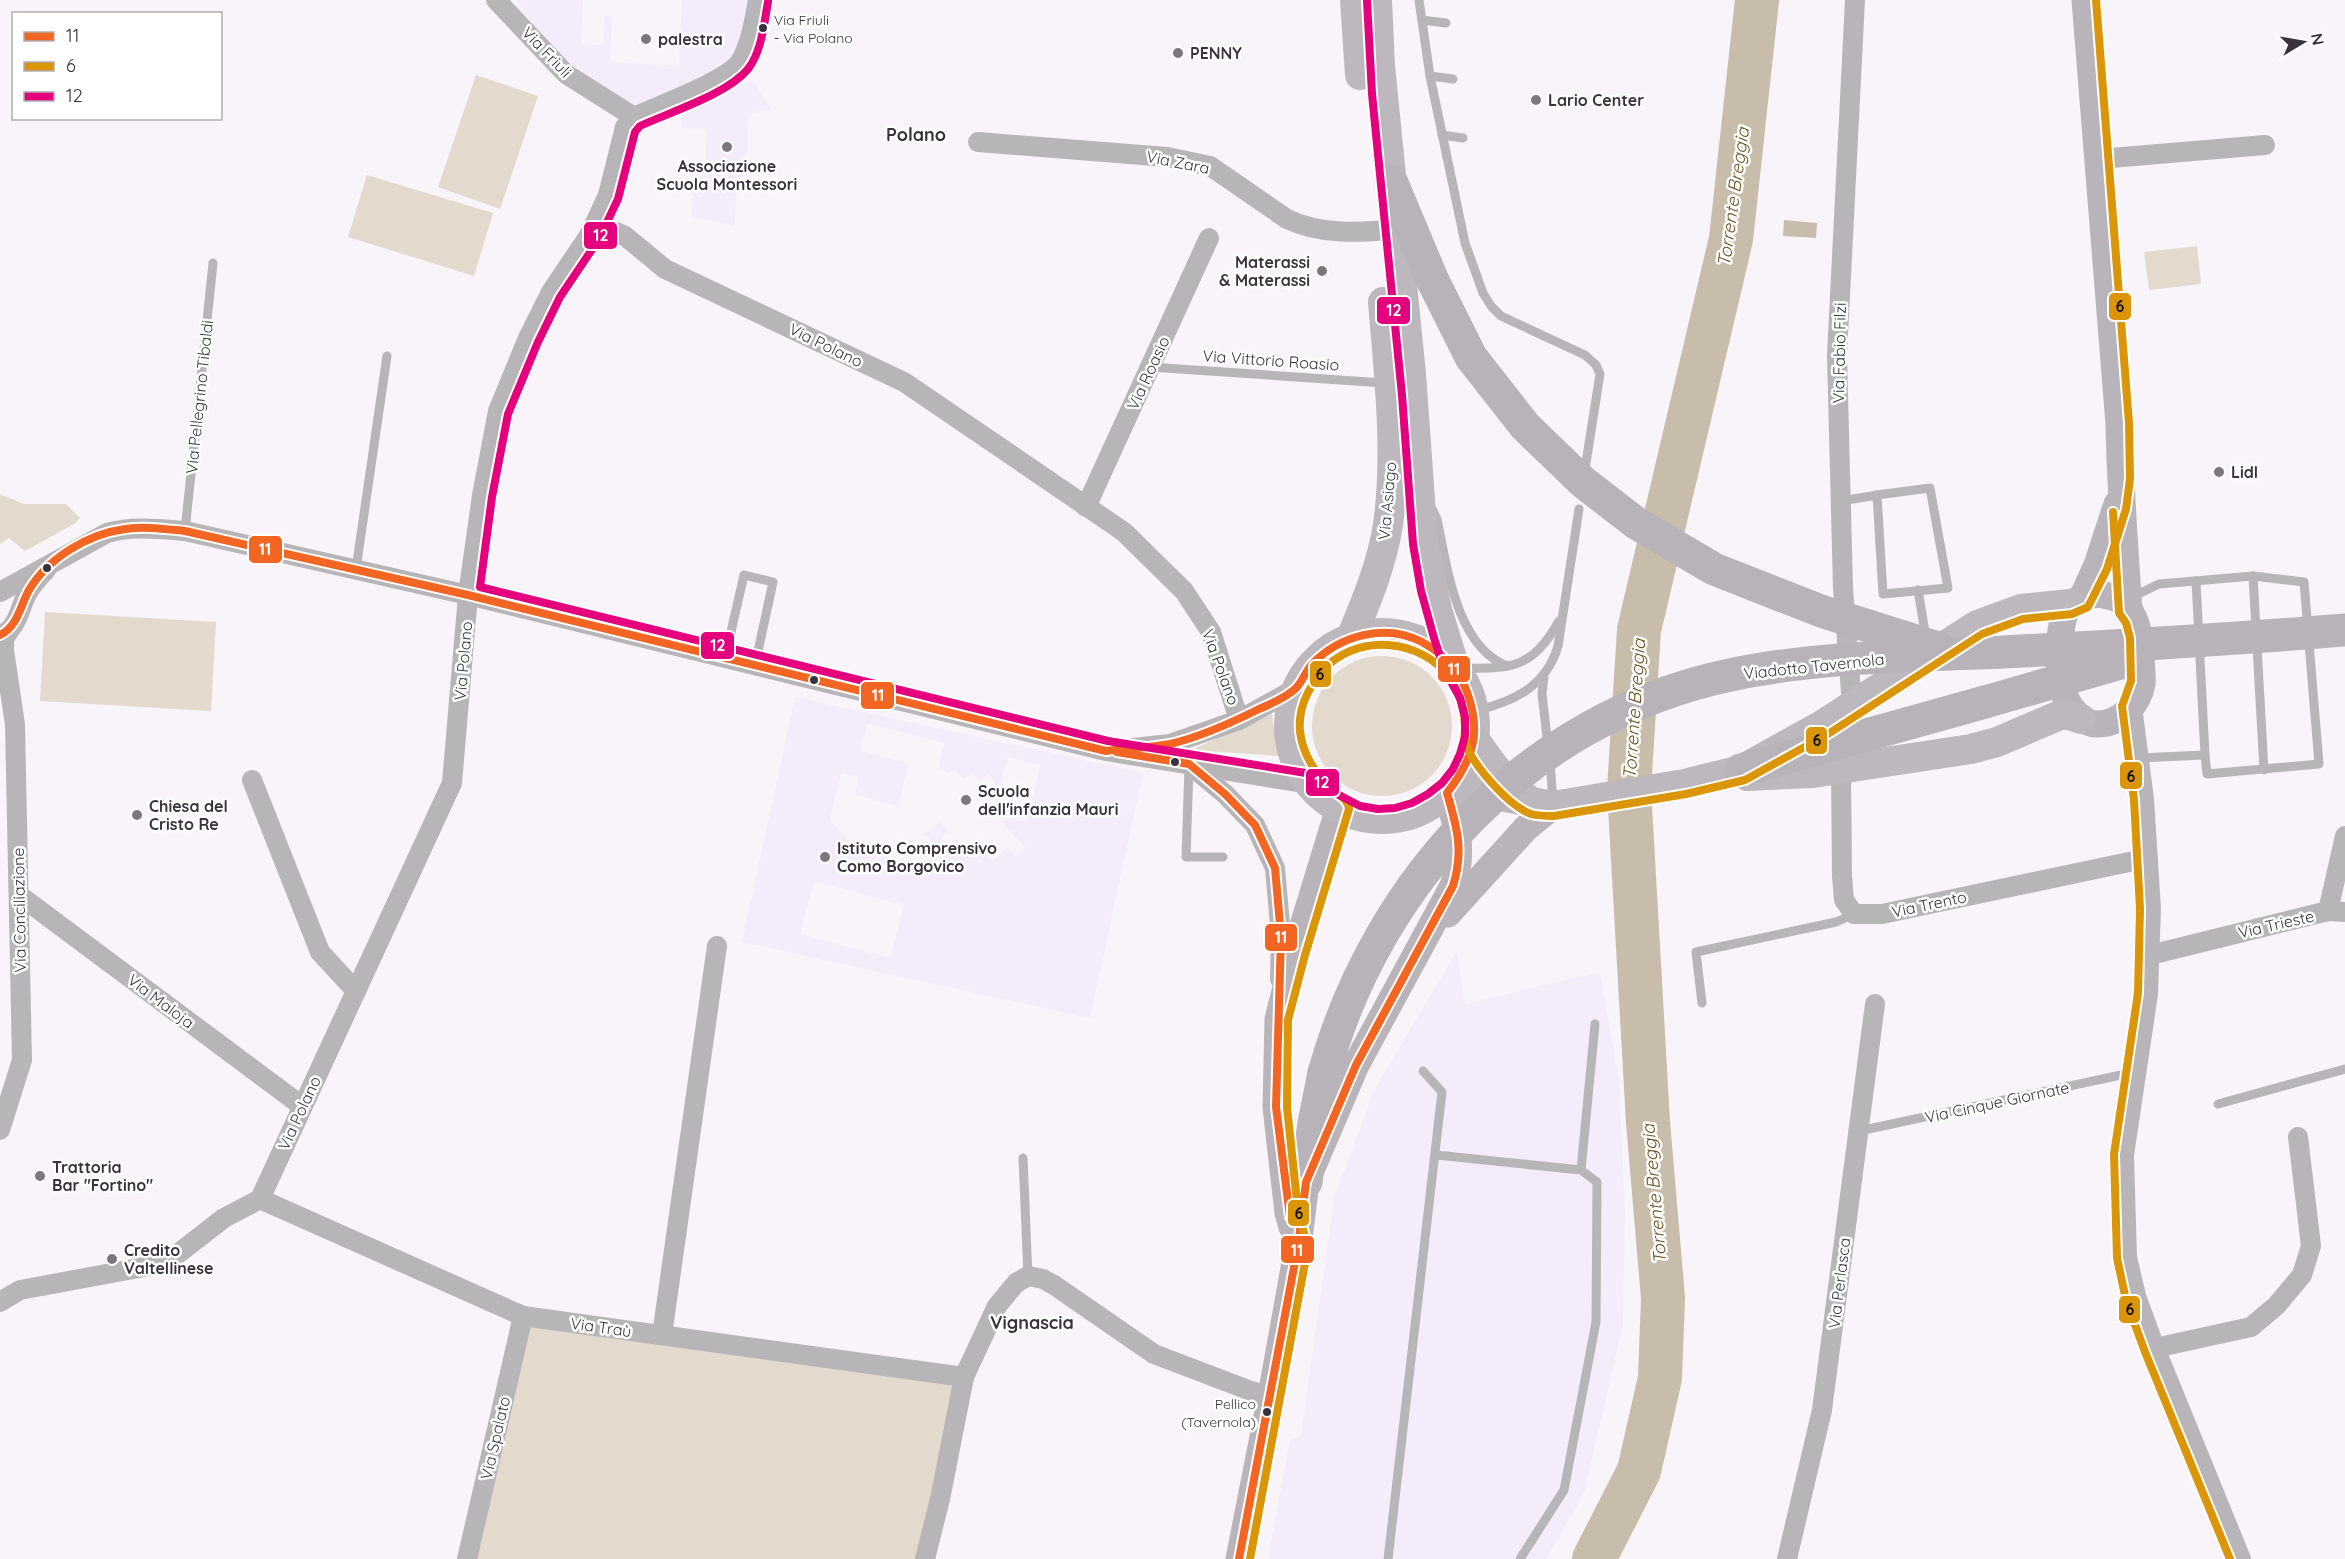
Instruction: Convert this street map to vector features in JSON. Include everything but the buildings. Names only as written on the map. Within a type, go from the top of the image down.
[{"type":"highway","points":[[1390,181],[1433,281],[1472,357],[1525,426],[1583,482],[1636,523],[1714,569],[1943,655]]},
{"type":"highway","points":[[1728,774],[2194,641],[2345,630]]},
{"type":"highway","name":"Viadotto Tavernola","points":[[1306,1182],[1324,1073],[1340,1023],[1360,973],[1389,921],[1445,847],[1487,801],[1549,753],[1630,708],[1662,695],[1730,675],[1819,663],[2194,641]]},
{"type":"main road","name":"Via Asiago","points":[[1355,0],[1360,75],[1411,374],[1423,541],[1429,578],[1455,668]]},
{"type":"main road","name":"Via Asiago","points":[[1351,638],[1377,570],[1388,524],[1391,470],[1386,230],[1390,181],[1377,0]]},
{"type":"main road","points":[[1447,793],[1474,791],[1553,804],[1684,784],[1728,774],[1813,773],[1971,749],[1997,742],[2060,715],[2094,721],[2120,719],[2132,706],[2142,683],[2140,636],[2129,605],[2120,479],[2119,424],[2085,0]]},
{"type":"main road","points":[[2094,721],[2071,707],[2064,693],[2060,662],[2060,633],[2065,614],[2076,601],[2107,537],[2116,507],[2120,479]]},
{"type":"main road","points":[[1728,774],[1795,741],[1852,705],[1943,655],[1977,624],[1995,616],[2021,609],[2076,601],[2096,594],[2110,596],[2129,605]]},
{"type":"main road","points":[[1475,725],[1471,756],[1464,772],[1447,793],[1430,806],[1404,817],[1378,819],[1358,816],[1339,808],[1323,798],[1309,784],[1297,764],[1290,737],[1290,710],[1297,688],[1310,667],[1329,649],[1351,638],[1369,633],[1388,633],[1414,638],[1437,650],[1455,668],[1470,695],[1475,725],[1493,767],[1510,787],[1553,804]]},
{"type":"main road","points":[[1239,1559],[1272,1396],[1298,1246],[1306,1182],[1356,1065],[1442,910],[1458,870],[1458,837],[1447,793]]},
{"type":"main road","points":[[1426,937],[1526,828],[1553,804]]},
{"type":"main road","points":[[1298,1246],[1288,1213],[1276,1107],[1278,1020],[1295,952],[1339,808]]},
{"type":"street","name":"Via Friuli","points":[[496,0],[566,74],[634,117]]},
{"type":"street","points":[[590,234],[608,195],[626,127],[634,117],[716,79],[739,63],[750,39],[758,0]]},
{"type":"street","name":"Via Fabio Filzi","points":[[1852,705],[1843,588],[1837,355],[1855,0]]},
{"type":"street","name":"Via Zara","points":[[978,142],[1167,157],[1210,166],[1287,219],[1300,225],[1320,231],[1386,230]]},
{"type":"street","points":[[2099,159],[2265,144]]},
{"type":"street","name":"Via Polano","points":[[260,1198],[452,783],[468,595],[482,495],[498,411],[528,338],[551,292],[590,234],[600,230],[625,236],[665,269],[904,382],[1124,532],[1184,591],[1211,632],[1239,720]]},
{"type":"street","name":"Via Roasio","points":[[1086,507],[1209,238]]},
{"type":"street","points":[[0,592],[107,533],[123,529],[148,528],[185,531],[468,595],[1106,751],[1309,784]]},
{"type":"street","points":[[4,633],[14,625],[29,591],[54,561]]},
{"type":"street","name":"Via Conciliazione","points":[[0,1130],[22,1060],[15,725],[8,686],[4,633]]},
{"type":"street","name":"Via Conciliazione","points":[[0,663],[8,686]]},
{"type":"street","points":[[1106,751],[1170,744],[1239,720],[1297,688]]},
{"type":"street","points":[[2132,706],[2151,909],[2148,994],[2124,1155],[2127,1257],[2136,1296],[2155,1348],[2241,1559]]},
{"type":"street","points":[[2094,721],[2115,728],[2131,748],[2139,765]]},
{"type":"street","points":[[1189,764],[1225,794],[1255,825],[1275,868],[1281,936],[1278,1020]]},
{"type":"street","points":[[1841,769],[1844,900],[1854,914]]},
{"type":"street","points":[[252,780],[320,952],[356,991]]},
{"type":"street","name":"Via Trieste","points":[[2150,955],[2336,912],[2345,836]]},
{"type":"street","name":"Via Trento","points":[[1854,914],[1882,914],[2148,858]]},
{"type":"street","name":"Via Maloja","points":[[19,895],[303,1106]]},
{"type":"street","points":[[662,1335],[717,946]]},
{"type":"street","name":"Via Perlasca","points":[[1787,1559],[1822,1410],[1875,1004]]},
{"type":"street","points":[[2155,1348],[2251,1327],[2277,1306],[2302,1275],[2311,1246],[2298,1137]]},
{"type":"street","points":[[0,1302],[20,1290],[166,1263],[224,1218],[260,1198]]},
{"type":"street","name":"Via Traù","points":[[260,1198],[523,1316],[964,1377]]},
{"type":"street","points":[[925,1559],[940,1499],[964,1377],[997,1306],[1016,1283],[1028,1276],[1043,1279],[1054,1285],[1154,1354],[1251,1391],[1272,1396]]},
{"type":"street","name":"Via Spalato","points":[[467,1559],[523,1316]]},
{"type":"lane","points":[[1419,0],[1430,76],[1465,243],[1483,293],[1496,311],[1510,322],[1585,355],[1596,366],[1600,374],[1585,469]]},
{"type":"lane","points":[[1422,20],[1446,23]]},
{"type":"lane","points":[[1430,76],[1453,79]]},
{"type":"lane","points":[[1442,135],[1463,138]]},
{"type":"lane","name":"Via Pellegrino Tibaldi","points":[[185,531],[213,264]]},
{"type":"lane","points":[[356,569],[387,356]]},
{"type":"lane","name":"Via Vittorio Roasio","points":[[1150,367],[1390,383]]},
{"type":"lane","points":[[1418,484],[1437,519],[1458,604],[1467,629],[1478,646],[1497,662],[1507,666]]},
{"type":"lane","points":[[1841,501],[1877,495],[1930,488],[1948,588],[1883,594],[1877,495]]},
{"type":"lane","points":[[1475,725],[1491,708],[1514,698],[1544,677],[1553,664],[1579,509]]},
{"type":"lane","points":[[725,658],[744,575],[773,582],[755,665]]},
{"type":"lane","points":[[2129,605],[2159,584],[2253,576],[2304,582],[2319,764],[2206,774],[2196,581]]},
{"type":"lane","points":[[2253,576],[2264,770]]},
{"type":"lane","points":[[1918,590],[1943,655]]},
{"type":"lane","points":[[1455,668],[1519,664],[1534,656],[1547,643],[1562,616]]},
{"type":"lane","points":[[1544,677],[1542,694],[1553,804]]},
{"type":"lane","points":[[2139,765],[2205,755]]},
{"type":"lane","points":[[1189,764],[1186,857],[1223,857]]},
{"type":"lane","points":[[1702,1003],[1695,951],[1836,922],[1854,914]]},
{"type":"lane","points":[[1581,1170],[1595,1024]]},
{"type":"lane","points":[[2218,1104],[2345,1069]]},
{"type":"lane","points":[[1388,1559],[1442,1092],[1423,1071]]},
{"type":"lane","name":"Via Cinque Giornate","points":[[1859,1131],[2135,1072]]},
{"type":"lane","points":[[1436,1155],[1581,1170],[1597,1182],[1596,1322],[1564,1490],[1520,1559]]},
{"type":"lane","points":[[1023,1158],[1028,1276]]},
{"type":"shaded area","points":[[516,0],[583,0],[581,44],[603,45],[605,16],[612,16],[610,62],[679,66],[682,0],[758,0],[739,63],[634,117],[566,74]]},
{"type":"shaded area","points":[[476,75],[538,96],[500,209],[438,187]]},
{"type":"shaded area","name":"Associazione Scuola Montessori","points":[[754,81],[771,109],[748,114],[747,176],[737,176],[735,226],[691,216],[695,169],[705,170],[707,129],[682,128],[683,107]]},
{"type":"shaded area","points":[[367,175],[493,213],[474,276],[348,237]]},
{"type":"shaded area","points":[[1784,220],[1817,223],[1816,238],[1783,236]]},
{"type":"shaded area","points":[[2197,246],[2201,284],[2149,290],[2144,252]]},
{"type":"shaded area","points":[[0,494],[24,504],[66,504],[80,518],[74,524],[25,551],[9,538],[0,544]]},
{"type":"shaded area","points":[[45,612],[216,622],[211,711],[40,701]]},
{"type":"shaded area","points":[[1382,656],[1409,661],[1432,676],[1447,699],[1452,726],[1447,753],[1432,776],[1409,791],[1382,796],[1355,791],[1332,776],[1317,753],[1312,726],[1317,699],[1332,676],[1355,661]]},
{"type":"shaded area","name":"Istituto Comprensivo Como Borgovico","points":[[795,697],[1143,773],[1090,1018],[742,942]],"holes":[[[868,723],[944,743],[939,766],[947,774],[954,769],[964,779],[971,773],[980,781],[988,774],[998,785],[1008,757],[1040,765],[1027,823],[1007,818],[1002,822],[1025,847],[1015,856],[1007,848],[993,861],[978,845],[971,852],[956,839],[949,845],[942,838],[948,831],[939,821],[925,834],[948,859],[939,868],[931,859],[917,873],[902,858],[896,863],[880,848],[874,854],[858,838],[852,843],[830,820],[841,773],[859,777],[855,795],[898,806],[909,763],[860,751]],[[814,881],[904,905],[890,958],[800,934]]]},
{"type":"shaded area","points":[[1272,714],[1278,756],[1191,750]]},
{"type":"shaded area","points":[[1457,951],[1465,1004],[1600,972],[1619,1082],[1625,1212],[1623,1325],[1584,1493],[1546,1559],[1268,1559],[1290,1440],[1301,1435],[1334,1199],[1374,1090]]},
{"type":"shaded area","points":[[523,1316],[964,1377],[925,1559],[467,1559]]},
{"type":"waterway","name":"Torrente Breggia","points":[[1594,1559],[1639,1471],[1660,1378],[1663,1298],[1648,1122],[1629,789],[1639,630],[1731,239],[1757,0]]},
{"type":"transit line","name":"6","points":[[1250,1559],[1308,1247],[1298,1211],[1287,1107],[1288,1020],[1349,809],[1344,799],[1318,774],[1303,746],[1300,715],[1308,693],[1321,673],[1335,660],[1351,651],[1369,646],[1387,645],[1406,648],[1423,655],[1439,666],[1454,685],[1463,709],[1465,741],[1483,772],[1522,810],[1534,815],[1554,816],[1686,794],[1745,780],[1828,734],[1982,634],[2023,619],[2072,614],[2088,607],[2107,569],[2126,509],[2130,479],[2129,423],[2096,0]]},
{"type":"transit line","name":"12","points":[[768,2],[762,37],[753,62],[739,78],[698,102],[640,126],[635,132],[618,199],[599,239],[560,297],[538,342],[508,414],[492,497],[480,587],[1108,741],[1312,774],[1337,794],[1360,806],[1378,809],[1395,808],[1412,803],[1442,783],[1453,769],[1460,754],[1465,736],[1465,717],[1460,698],[1444,669],[1434,638],[1421,591],[1413,544],[1402,395],[1372,94],[1367,1]]},
{"type":"transit line","name":"6","points":[[2113,512],[2119,613],[2126,623],[2130,638],[2131,681],[2122,706],[2134,800],[2140,909],[2138,993],[2114,1154],[2117,1258],[2126,1300],[2145,1352],[2230,1559]]},
{"type":"transit line","name":"11","points":[[0,635],[15,621],[37,578],[70,549],[111,532],[148,528],[185,531],[468,595],[1106,751],[1181,741],[1204,734],[1278,701],[1295,689],[1308,669],[1324,653],[1350,639],[1364,635],[1394,633],[1408,636],[1436,651],[1455,669],[1464,684],[1474,720],[1469,757],[1447,793],[1458,839],[1456,873],[1453,886],[1356,1065],[1306,1182],[1298,1246],[1239,1559]]},
{"type":"transit line","name":"11","points":[[1117,752],[1189,764],[1225,794],[1255,825],[1275,868],[1281,936],[1276,1107],[1290,1217]]},
{"type":"place","name":"Via Friuli - Via Polano","points":[[763,28]]},
{"type":"place","name":"palestra","points":[[646,39]]},
{"type":"place","name":"PENNY","points":[[1178,53]]},
{"type":"place","name":"Lario Center","points":[[1536,100]]},
{"type":"place","name":"Associazione Scuola Montessori","points":[[727,147]]},
{"type":"place","name":"Materassi & Materassi","points":[[1322,271]]},
{"type":"place","name":"Lidl","points":[[2219,472]]},
{"type":"place","name":"Scuola dell'infanzia Mauri","points":[[966,800]]},
{"type":"place","name":"Chiesa del Cristo Re","points":[[137,815]]},
{"type":"place","name":"Istituto Comprensivo Como Borgovico","points":[[825,857]]},
{"type":"place","name":"Trattoria Bar \"Fortino\"","points":[[40,1176]]},
{"type":"place","name":"Credito Valtellinese","points":[[112,1259]]},
{"type":"place","name":"Pellico (Tavernola)","points":[[1267,1412]]},
{"type":"district","name":"Polano","points":[[916,134]]},
{"type":"district","name":"Vignascia","points":[[1032,1322]]}]
